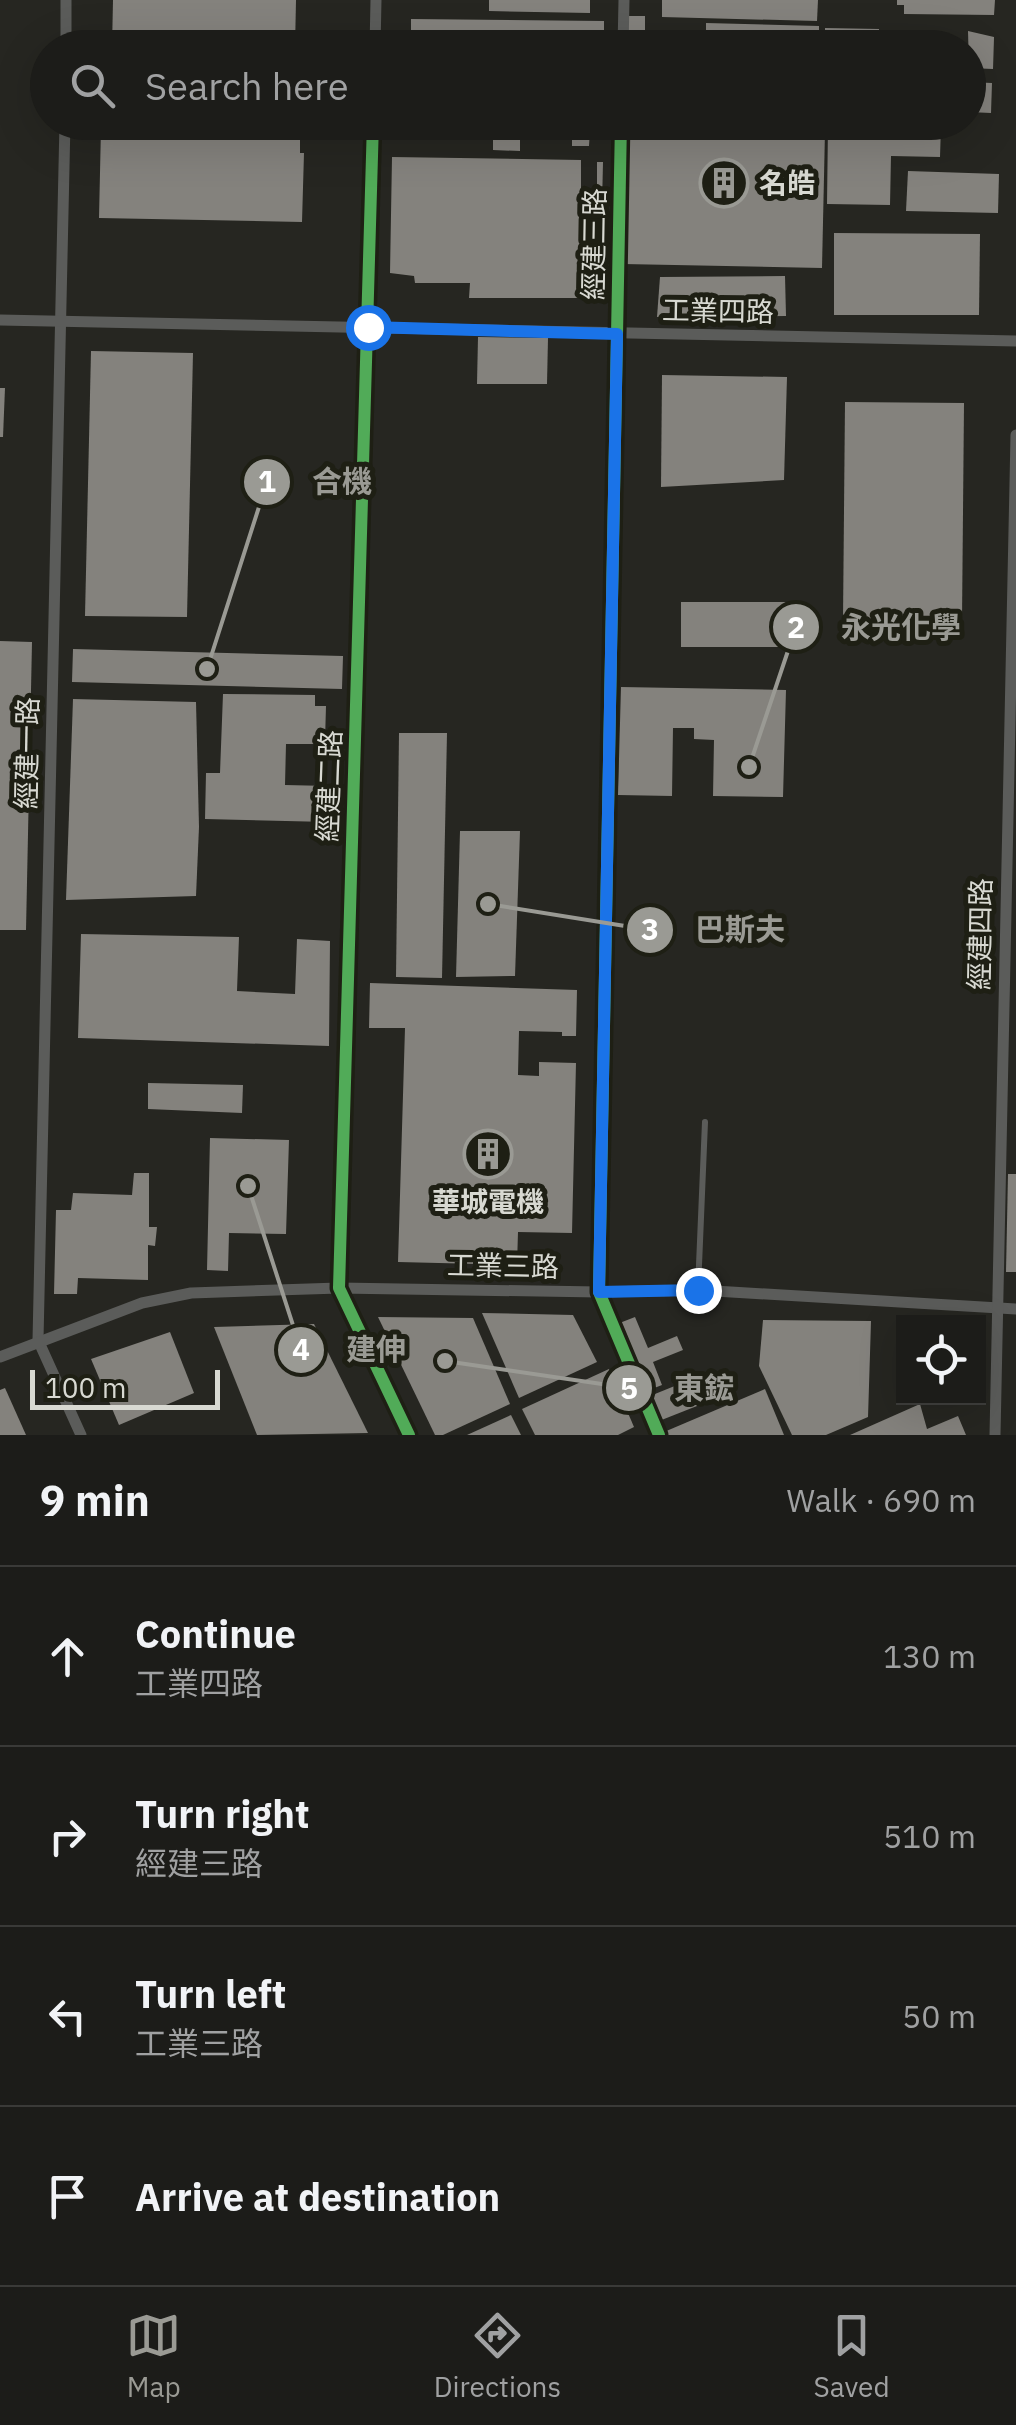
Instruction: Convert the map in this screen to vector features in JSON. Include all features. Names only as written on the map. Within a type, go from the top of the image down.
[{"type":"street","points":[[66,0],[66,30]]},
{"type":"street","points":[[375,30],[376,0]]},
{"type":"street","points":[[623,30],[624,0]]},
{"type":"street","name":"經建一路","points":[[65,140],[38,1340],[81,1435]]},
{"type":"street","name":"經建二路","points":[[373,140],[338,1288],[409,1435]]},
{"type":"street","name":"經建三路","points":[[621,140],[599,1292],[660,1435]]},
{"type":"street","name":"工業四路","points":[[0,320],[1016,340]]},
{"type":"street","name":"經建四路","points":[[995,1435],[1016,435]]},
{"type":"street","name":"工業三路","points":[[0,1357],[142,1302],[191,1293],[338,1288],[698,1290],[1016,1309]]},
{"type":"lane","points":[[698,1290],[705,1122]]},
{"type":"building","points":[[113,0],[296,0],[295,30],[112,30]]},
{"type":"building","points":[[489,0],[590,0],[590,13],[489,11]]},
{"type":"building","points":[[662,0],[818,0],[817,21],[662,17]]},
{"type":"building","points":[[897,0],[995,0],[994,15],[904,14],[904,5],[897,5]]},
{"type":"building","points":[[628,16],[645,16],[645,30],[627,30]]},
{"type":"building","points":[[411,19],[604,21],[604,30],[411,30]]},
{"type":"building","points":[[706,23],[819,26],[819,30],[706,30]]},
{"type":"building","points":[[825,28],[879,29],[879,30]]},
{"type":"building","points":[[986,35],[994,37],[993,69],[986,69]]},
{"type":"building","points":[[986,83],[992,83],[991,113],[986,113]]},
{"type":"building","points":[[101,140],[300,140],[300,153],[304,153],[302,222],[99,218]]},
{"type":"building","points":[[493,140],[520,140],[520,151],[493,150]]},
{"type":"building","points":[[572,140],[589,140],[589,146],[572,146]]},
{"type":"building","name":"名皓","points":[[626,140],[825,140],[822,268],[623,264]]},
{"type":"building","points":[[828,140],[941,140],[940,157],[891,156],[890,205],[827,204]]},
{"type":"building","points":[[392,157],[581,160],[581,272],[585,272],[585,298],[469,298],[470,283],[415,283],[414,276],[390,273]]},
{"type":"building","points":[[597,162],[603,162],[602,205],[597,205]]},
{"type":"building","points":[[908,171],[999,174],[998,213],[906,211]]},
{"type":"building","points":[[834,233],[980,234],[979,315],[834,315]]},
{"type":"building","points":[[785,276],[786,316],[657,317],[660,277]]},
{"type":"building","points":[[478,337],[548,338],[547,384],[477,384]]},
{"type":"building","points":[[91,351],[193,353],[187,617],[85,616]]},
{"type":"building","points":[[662,375],[787,377],[784,480],[661,487]]},
{"type":"building","points":[[0,388],[5,388],[3,437],[0,437]]},
{"type":"building","points":[[845,402],[964,403],[962,621],[843,620]]},
{"type":"building","points":[[681,602],[802,602],[802,647],[681,647]]},
{"type":"building","points":[[0,641],[32,642],[26,930],[0,930]]},
{"type":"building","points":[[73,649],[343,656],[342,689],[72,682]]},
{"type":"building","points":[[621,687],[786,690],[783,797],[713,796],[714,740],[694,739],[694,728],[673,728],[672,796],[618,795]]},
{"type":"building","points":[[223,694],[315,695],[315,706],[326,706],[325,741],[330,741],[330,750],[313,753],[314,744],[286,744],[285,785],[329,786],[328,822],[205,819],[206,773],[220,773]]},
{"type":"building","points":[[73,699],[196,702],[196,896],[66,900]]},
{"type":"building","points":[[399,733],[447,733],[442,978],[396,977]]},
{"type":"building","points":[[460,831],[520,831],[515,976],[456,977]]},
{"type":"building","points":[[81,934],[239,937],[237,991],[295,994],[297,939],[330,941],[329,1046],[78,1038]]},
{"type":"building","name":"華城電機","points":[[370,983],[577,990],[576,1036],[519,1031],[518,1075],[539,1076],[539,1062],[576,1063],[572,1233],[518,1232],[517,1265],[398,1262],[405,1028],[369,1028]]},
{"type":"building","points":[[148,1083],[243,1085],[242,1113],[148,1109]]},
{"type":"building","points":[[210,1138],[289,1140],[286,1234],[229,1233],[228,1271],[207,1270]]},
{"type":"building","points":[[134,1173],[149,1173],[149,1227],[157,1227],[155,1246],[148,1245],[148,1280],[78,1278],[77,1294],[54,1294],[56,1210],[71,1210],[73,1193],[132,1195]]},
{"type":"building","points":[[1008,1174],[1016,1174],[1016,1272],[1006,1272]]},
{"type":"building","points":[[482,1313],[573,1315],[597,1362],[519,1398]]},
{"type":"building","points":[[378,1317],[473,1318],[510,1404],[443,1435],[435,1435]]},
{"type":"building","points":[[635,1317],[648,1348],[677,1336],[683,1350],[653,1362],[662,1385],[644,1392],[617,1324]]},
{"type":"building","points":[[763,1320],[871,1321],[868,1417],[826,1435],[792,1435],[759,1366]]},
{"type":"building","points":[[314,1324],[368,1433],[257,1435],[214,1327]]},
{"type":"building","points":[[170,1332],[194,1393],[119,1425],[91,1359]]},
{"type":"building","points":[[609,1369],[634,1427],[618,1435],[535,1435],[522,1409]]},
{"type":"building","points":[[687,1381],[697,1406],[659,1421],[650,1396]]},
{"type":"building","points":[[5,1388],[26,1435],[0,1435],[0,1390]]},
{"type":"building","points":[[765,1389],[784,1435],[664,1432]]},
{"type":"building","points":[[920,1405],[927,1429],[958,1416],[966,1435],[850,1435]]},
{"type":"building","points":[[511,1415],[521,1435],[467,1435]]},
{"type":"cycle path","points":[[372,140],[339,1288],[409,1435]]},
{"type":"cycle path","points":[[621,140],[599,1292],[659,1435]]},
{"type":"place","name":"名皓","points":[[724,183]]},
{"type":"place","name":"合機","points":[[207,669]]},
{"type":"place","name":"永光化學","points":[[749,767]]},
{"type":"place","name":"巴斯夫","points":[[488,904]]},
{"type":"place","name":"華城電機","points":[[488,1154]]},
{"type":"place","name":"建伸","points":[[248,1186]]},
{"type":"place","name":"東鋐","points":[[445,1361]]},
{"type":"route","points":[[368,327],[617,334],[599,1292],[698,1290]]}]
